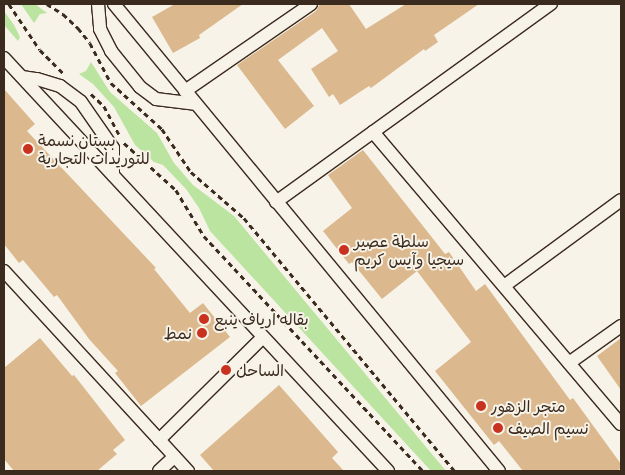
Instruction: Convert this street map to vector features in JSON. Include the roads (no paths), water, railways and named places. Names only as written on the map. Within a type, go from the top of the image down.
[{"type":"street","points":[[98,4],[100,29],[111,51],[140,87],[156,99],[195,104]]},
{"type":"street","points":[[114,4],[499,471]]},
{"type":"street","points":[[185,91],[311,4]]},
{"type":"street","points":[[276,202],[551,4]]},
{"type":"street","points":[[4,58],[388,471]]},
{"type":"street","points":[[22,77],[37,79],[60,86],[80,102],[113,148],[114,175]]},
{"type":"street","points":[[373,132],[621,424]]},
{"type":"street","points":[[504,286],[621,200]]},
{"type":"street","points":[[4,271],[188,471]]},
{"type":"street","points":[[569,362],[621,326]]},
{"type":"street","points":[[159,440],[263,337]]},
{"type":"street","points":[[159,471],[174,457]]},
{"type":"place","name":"بستان نسمة للتوريدات التجارية","points":[[28,149]]},
{"type":"place","name":"سلطة عصير سيجيا وآيس كريم","points":[[344,250]]},
{"type":"place","name":"بقاله ارياف ينبع","points":[[204,319]]},
{"type":"place","name":"نمط","points":[[202,333]]},
{"type":"place","name":"الساحل","points":[[226,370]]},
{"type":"place","name":"متجر الزهور","points":[[481,406]]},
{"type":"place","name":"نسيم الصيف","points":[[498,428]]}]
